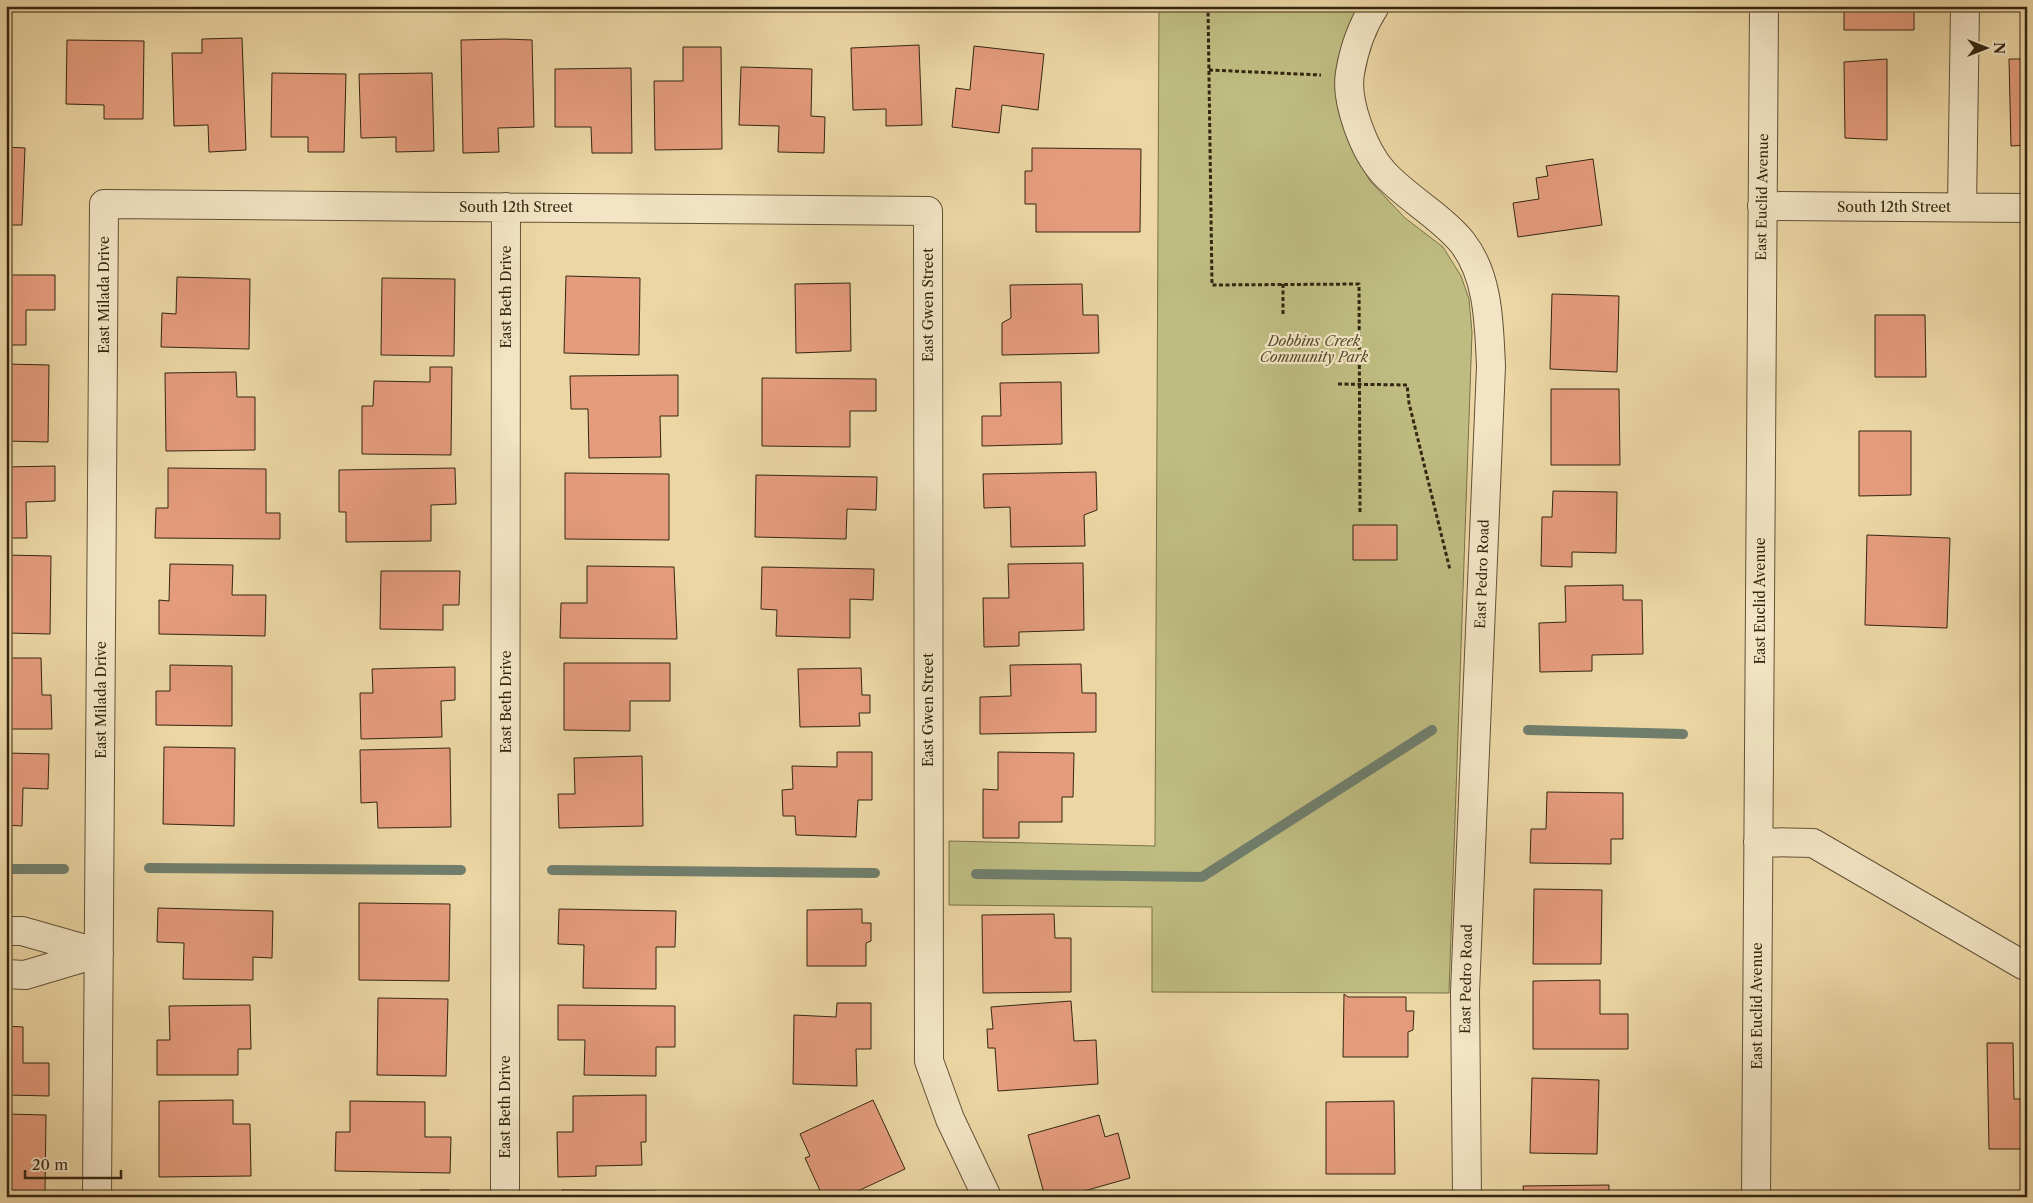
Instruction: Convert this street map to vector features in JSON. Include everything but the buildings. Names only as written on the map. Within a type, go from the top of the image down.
[{"type":"street","name":"East Pedro Road","points":[[1375,6],[1362,26],[1349,74],[1354,113],[1364,142],[1382,171],[1462,242],[1478,270],[1489,316],[1491,366],[1465,992],[1467,1197]]},
{"type":"street","name":"East Euclid Avenue","points":[[1756,1197],[1764,6]]},
{"type":"street","points":[[1962,207],[1965,6]]},
{"type":"street","name":"South 12th Street","points":[[104,204],[928,211]]},
{"type":"street","name":"East Milada Drive","points":[[97,1197],[104,204]]},
{"type":"street","name":"South 12th Street","points":[[1762,206],[2027,208]]},
{"type":"street","name":"East Beth Drive","points":[[505,1197],[506,207]]},
{"type":"street","name":"East Gwen Street","points":[[928,211],[930,1061],[950,1120],[987,1197]]},
{"type":"street","points":[[1758,842],[1813,843],[2023,965]]},
{"type":"street","points":[[6,931],[22,931],[99,952]]},
{"type":"street","points":[[6,974],[25,974],[99,952]]},
{"type":"path","points":[[1208,6],[1212,285],[1359,284],[1360,513]]},
{"type":"path","points":[[1208,70],[1349,74]]},
{"type":"path","points":[[1283,284],[1283,314]]},
{"type":"path","points":[[1338,384],[1407,384],[1409,403],[1451,572],[1481,585]]},
{"type":"green space","name":"Dobbins Creek Community Park","points":[[1159,6],[1359,6],[1342,49],[1339,100],[1348,141],[1370,181],[1405,218],[1443,247],[1461,276],[1469,299],[1472,332],[1449,993],[1152,992],[1152,907],[949,905],[949,841],[1155,846]]},
{"type":"waterway","points":[[976,874],[1202,877],[1432,730]]},
{"type":"waterway","points":[[1528,730],[1683,734]]},
{"type":"waterway","points":[[149,868],[461,870]]},
{"type":"waterway","points":[[6,869],[64,869]]},
{"type":"waterway","points":[[552,870],[875,873]]}]
